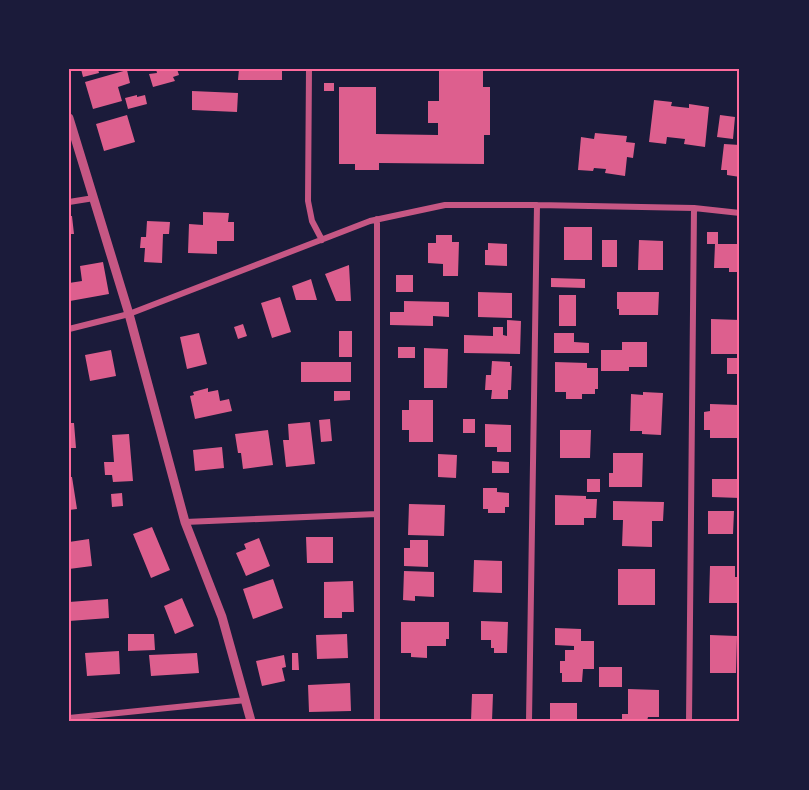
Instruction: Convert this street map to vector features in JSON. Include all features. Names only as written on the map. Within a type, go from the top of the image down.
[{"type":"street","points":[[309,69],[308,201],[312,221],[322,240]]},
{"type":"street","points":[[69,118],[129,314],[185,522],[222,617],[251,721]]},
{"type":"street","points":[[69,202],[94,198]]},
{"type":"street","points":[[69,329],[129,314],[377,219],[445,205],[694,208],[740,213]]},
{"type":"street","points":[[529,721],[537,205]]},
{"type":"street","points":[[689,721],[694,208]]},
{"type":"street","points":[[377,219],[377,721]]},
{"type":"street","points":[[185,522],[377,514]]},
{"type":"street","points":[[69,718],[246,700]]},
{"type":"building","points":[[81,69],[98,69],[99,73],[83,77]]},
{"type":"building","points":[[156,69],[177,69],[179,75],[173,77],[175,81],[153,87],[149,74],[157,73]]},
{"type":"building","points":[[239,69],[282,69],[282,80],[238,80]]},
{"type":"building","points":[[439,69],[483,69],[483,87],[490,87],[490,135],[484,135],[484,164],[379,163],[379,170],[355,170],[355,164],[339,164],[339,87],[376,87],[376,134],[438,135],[438,123],[428,123],[428,101],[439,101]]},
{"type":"building","points":[[127,70],[130,83],[118,87],[122,101],[93,109],[85,82]]},
{"type":"building","points":[[324,83],[334,83],[334,91],[324,91]]},
{"type":"building","points":[[192,91],[238,93],[237,112],[192,110]]},
{"type":"building","points":[[137,95],[137,97],[145,95],[147,104],[128,109],[125,98]]},
{"type":"building","points":[[654,100],[672,102],[671,106],[689,108],[689,104],[709,107],[705,147],[684,144],[685,139],[667,137],[666,144],[649,142]]},
{"type":"building","points":[[127,115],[135,142],[104,151],[96,124]]},
{"type":"building","points":[[720,115],[735,117],[733,139],[717,137]]},
{"type":"building","points":[[595,133],[627,136],[626,142],[635,143],[633,158],[627,157],[625,176],[605,173],[606,169],[578,170],[581,137],[594,139]]},
{"type":"building","points":[[724,144],[740,145],[740,177],[727,175],[727,170],[721,170]]},
{"type":"building","points":[[203,212],[229,213],[228,222],[234,222],[234,241],[217,241],[217,254],[188,253],[189,224],[203,225]]},
{"type":"building","points":[[69,216],[72,216],[74,234],[69,234]]},
{"type":"building","points":[[147,221],[170,222],[169,234],[163,234],[162,263],[144,262],[145,248],[140,248],[141,237],[146,237]]},
{"type":"building","points":[[564,227],[592,227],[592,260],[564,260]]},
{"type":"building","points":[[707,232],[718,232],[718,244],[740,244],[740,272],[729,272],[729,268],[714,268],[715,244],[707,244]]},
{"type":"building","points":[[436,235],[452,235],[452,242],[459,242],[458,276],[443,276],[443,264],[428,263],[428,243],[436,243]]},
{"type":"building","points":[[602,240],[617,240],[617,267],[602,267]]},
{"type":"building","points":[[639,240],[663,241],[663,270],[638,270]]},
{"type":"building","points":[[488,243],[507,244],[507,266],[485,265],[485,250],[488,250]]},
{"type":"building","points":[[103,262],[109,294],[70,301],[69,283],[82,281],[80,266]]},
{"type":"building","points":[[349,265],[351,301],[336,301],[325,274]]},
{"type":"building","points":[[396,275],[413,275],[413,292],[396,292]]},
{"type":"building","points":[[551,278],[585,279],[585,288],[551,287]]},
{"type":"building","points":[[311,279],[317,300],[296,300],[292,286]]},
{"type":"building","points":[[478,292],[512,293],[512,318],[478,317]]},
{"type":"building","points":[[617,292],[659,292],[658,315],[619,315]]},
{"type":"building","points":[[559,295],[576,295],[576,326],[559,326]]},
{"type":"building","points":[[280,297],[291,332],[272,338],[261,303]]},
{"type":"building","points":[[404,301],[449,302],[449,317],[433,316],[433,326],[390,325],[390,312],[404,312]]},
{"type":"building","points":[[711,319],[740,320],[740,354],[711,354]]},
{"type":"building","points":[[507,320],[521,321],[520,354],[464,353],[464,335],[493,336],[493,327],[503,327],[503,335],[507,336]]},
{"type":"building","points":[[243,324],[247,336],[238,339],[234,327]]},
{"type":"building","points":[[339,331],[352,331],[352,357],[339,357]]},
{"type":"building","points":[[199,333],[207,364],[187,369],[180,337]]},
{"type":"building","points":[[554,333],[574,333],[574,342],[589,343],[589,353],[554,353]]},
{"type":"building","points":[[622,342],[647,342],[647,367],[629,367],[629,371],[601,371],[601,350],[622,350]]},
{"type":"building","points":[[398,347],[415,347],[415,358],[398,358]]},
{"type":"building","points":[[424,348],[448,349],[447,388],[424,388]]},
{"type":"building","points":[[111,350],[116,376],[90,381],[85,355]]},
{"type":"building","points":[[727,358],[740,358],[740,374],[727,374]]},
{"type":"building","points":[[492,361],[510,362],[512,366],[511,390],[508,390],[508,399],[491,399],[492,390],[485,390],[486,375],[491,375]]},
{"type":"building","points":[[301,362],[351,362],[351,382],[301,382]]},
{"type":"building","points":[[555,362],[587,363],[587,368],[598,368],[598,389],[595,389],[595,394],[582,394],[582,399],[566,399],[566,392],[555,392]]},
{"type":"building","points":[[208,388],[208,392],[218,390],[220,401],[229,399],[232,411],[195,419],[190,396],[194,395],[193,392]]},
{"type":"building","points":[[334,391],[350,391],[350,400],[334,401]]},
{"type":"building","points":[[643,392],[663,393],[661,435],[630,431],[631,394],[643,395]]},
{"type":"building","points":[[409,400],[433,400],[433,442],[409,442],[409,430],[402,430],[402,410],[409,410]]},
{"type":"building","points":[[710,404],[739,405],[738,438],[710,438],[710,430],[704,430],[704,412],[710,411]]},
{"type":"building","points":[[330,419],[332,441],[321,442],[319,420]]},
{"type":"building","points":[[463,419],[475,419],[475,433],[463,433]]},
{"type":"building","points":[[310,422],[315,464],[286,467],[283,440],[289,440],[288,424]]},
{"type":"building","points":[[69,423],[74,423],[76,448],[69,448]]},
{"type":"building","points":[[485,424],[511,425],[511,452],[497,452],[497,447],[485,447]]},
{"type":"building","points":[[268,430],[273,465],[243,469],[235,434]]},
{"type":"building","points":[[560,430],[591,430],[590,458],[560,458]]},
{"type":"building","points":[[129,434],[133,481],[113,482],[112,475],[105,475],[104,462],[114,462],[112,435]]},
{"type":"building","points":[[222,447],[224,468],[195,471],[193,450]]},
{"type":"building","points":[[613,453],[643,453],[642,487],[609,487],[609,473],[613,473]]},
{"type":"building","points":[[438,454],[457,455],[456,478],[438,477]]},
{"type":"building","points":[[492,461],[509,462],[509,473],[492,473]]},
{"type":"building","points":[[69,477],[72,477],[77,509],[69,510]]},
{"type":"building","points":[[587,479],[600,479],[600,492],[587,492]]},
{"type":"building","points":[[712,479],[740,479],[740,498],[712,497]]},
{"type":"building","points":[[483,488],[497,488],[497,492],[509,493],[509,507],[505,507],[505,513],[488,513],[488,509],[483,509]]},
{"type":"building","points":[[122,493],[123,506],[112,507],[111,494]]},
{"type":"building","points":[[555,495],[586,496],[586,499],[597,499],[596,518],[584,518],[584,525],[555,525]]},
{"type":"building","points":[[613,501],[664,502],[663,521],[652,521],[652,547],[622,546],[623,520],[613,520]]},
{"type":"building","points":[[409,504],[445,505],[444,536],[408,535]]},
{"type":"building","points":[[708,511],[734,511],[733,534],[708,534]]},
{"type":"building","points":[[152,527],[170,570],[151,578],[133,534]]},
{"type":"building","points":[[306,537],[333,537],[333,563],[307,563]]},
{"type":"building","points":[[259,538],[270,566],[246,576],[236,553],[246,549],[244,544]]},
{"type":"building","points":[[89,539],[92,566],[69,569],[69,542]]},
{"type":"building","points":[[410,540],[428,540],[428,567],[404,566],[404,548],[410,548]]},
{"type":"building","points":[[474,560],[502,561],[502,593],[473,592]]},
{"type":"building","points":[[710,566],[735,566],[735,577],[739,577],[739,603],[709,603]]},
{"type":"building","points":[[618,569],[655,569],[655,605],[618,605]]},
{"type":"building","points":[[404,571],[434,572],[434,597],[415,596],[415,601],[403,600]]},
{"type":"building","points":[[273,579],[283,608],[253,619],[243,589]]},
{"type":"building","points":[[353,581],[354,612],[342,612],[342,618],[324,618],[324,582]]},
{"type":"building","points":[[182,598],[194,626],[175,634],[164,606]]},
{"type":"building","points":[[108,599],[109,618],[69,621],[69,602]]},
{"type":"building","points":[[481,621],[508,622],[507,653],[494,653],[491,640],[481,640]]},
{"type":"building","points":[[401,622],[449,622],[449,639],[446,639],[446,646],[427,646],[427,658],[411,657],[411,653],[401,653]]},
{"type":"building","points":[[555,628],[581,629],[581,641],[594,641],[594,669],[583,669],[582,682],[562,682],[560,661],[565,661],[565,650],[574,650],[574,646],[555,645]]},
{"type":"building","points":[[128,634],[154,634],[155,650],[128,651]]},
{"type":"building","points":[[347,634],[348,658],[317,659],[316,635]]},
{"type":"building","points":[[710,635],[737,636],[736,673],[710,673]]},
{"type":"building","points":[[119,651],[120,674],[87,676],[85,653]]},
{"type":"building","points":[[197,653],[199,673],[151,676],[149,655]]},
{"type":"building","points":[[292,653],[298,653],[299,670],[292,670]]},
{"type":"building","points":[[284,655],[286,667],[282,668],[285,681],[262,686],[256,661]]},
{"type":"building","points":[[599,667],[622,667],[622,687],[599,687]]},
{"type":"building","points":[[350,683],[351,711],[309,712],[308,685]]},
{"type":"building","points":[[628,689],[659,690],[659,717],[648,717],[647,721],[622,721],[622,714],[628,714]]},
{"type":"building","points":[[472,694],[493,694],[492,721],[471,721]]},
{"type":"building","points":[[550,703],[577,703],[577,721],[550,721]]}]
